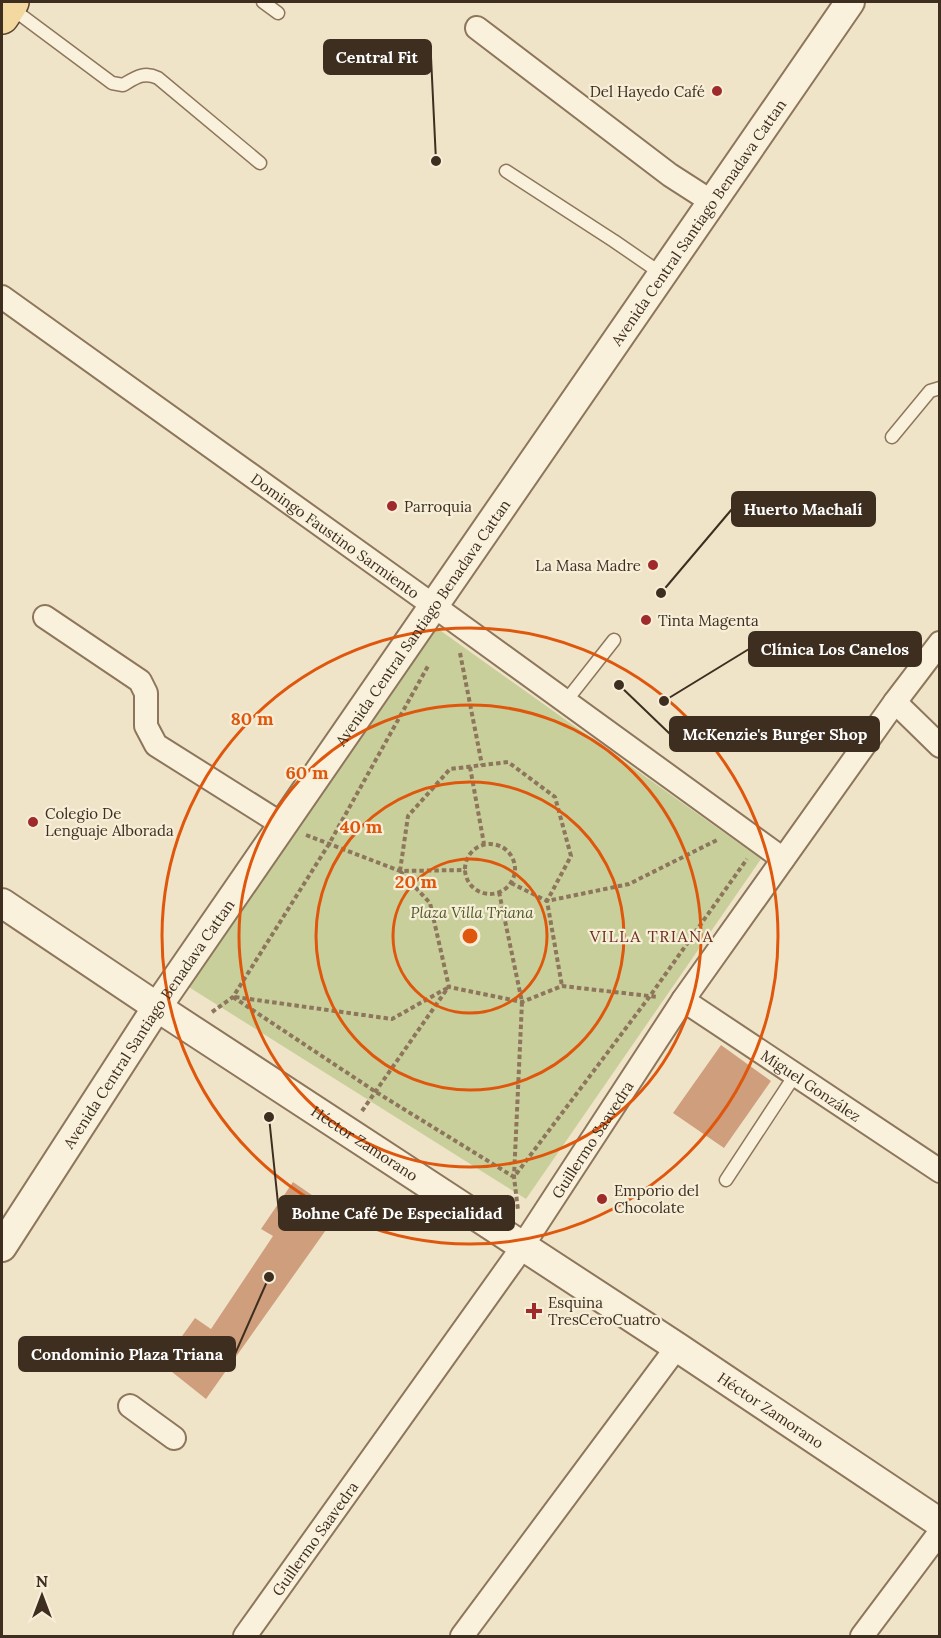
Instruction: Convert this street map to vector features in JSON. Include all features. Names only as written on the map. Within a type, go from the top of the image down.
[{"type":"street","name":"Avenida Central Santiago Benadava Cattan","points":[[2,1247],[157,1007],[283,825],[444,613],[662,274],[850,2]]},
{"type":"street","points":[[477,28],[670,175],[712,202]]},
{"type":"street","name":"Domingo Faustino Sarmiento","points":[[2,297],[783,859]]},
{"type":"street","points":[[45,617],[140,681],[146,693],[146,726],[156,745],[283,825]]},
{"type":"street","name":"Guillermo Saavedra","points":[[245,1636],[521,1246],[683,1000],[939,643]]},
{"type":"street","points":[[895,702],[939,746]]},
{"type":"street","name":"Héctor Zamorano","points":[[2,903],[677,1347],[939,1523]]},
{"type":"street","name":"Miguel González","points":[[683,1000],[939,1171]]},
{"type":"street","points":[[462,1636],[677,1347]]},
{"type":"street","points":[[130,1406],[174,1438]]},
{"type":"street","points":[[862,1636],[939,1532]]},
{"type":"lane","points":[[262,2],[278,13]]},
{"type":"lane","points":[[8,8],[112,83],[123,85],[137,76],[151,74],[158,78],[261,163]]},
{"type":"lane","points":[[506,171],[662,274]]},
{"type":"lane","points":[[892,437],[930,391],[939,388]]},
{"type":"lane","points":[[566,701],[614,640]]},
{"type":"lane","points":[[726,1180],[795,1075]]},
{"type":"path","points":[[444,613],[482,765]]},
{"type":"path","points":[[233,997],[329,844],[431,661]]},
{"type":"path","points":[[400,871],[408,816],[450,769],[508,762],[555,797],[571,856],[547,901],[561,986]]},
{"type":"path","points":[[470,767],[484,844]]},
{"type":"path","points":[[283,825],[400,871],[465,870]]},
{"type":"path","points":[[511,883],[547,901],[629,884],[718,839]]},
{"type":"path","points":[[514,1177],[650,996],[759,842]]},
{"type":"path","points":[[484,844],[501,846],[513,858],[515,866],[515,875],[511,883],[499,892],[491,894],[476,890],[467,878],[465,870],[470,854],[484,844]]},
{"type":"path","points":[[348,1131],[449,987],[430,903],[400,871]]},
{"type":"path","points":[[499,892],[522,1002],[514,1177],[521,1246]]},
{"type":"path","points":[[233,997],[392,1019],[449,987],[522,1002],[561,986],[683,1000]]},
{"type":"path","points":[[233,997],[376,1092],[514,1177]]},
{"type":"green space","name":"Plaza Villa Triana","points":[[413,611],[761,859],[526,1199],[184,984]]},
{"type":"building","points":[[721,1045],[771,1081],[724,1148],[673,1113]]},
{"type":"building","points":[[293,1182],[338,1213],[206,1399],[162,1364],[195,1318],[211,1329],[273,1236],[261,1229]]},
{"type":"place","name":"Del Hayedo Café","points":[[717,91]]},
{"type":"place","name":"Central Fit","points":[[436,161]]},
{"type":"place","name":"Parroquia","points":[[392,506]]},
{"type":"place","name":"La Masa Madre","points":[[653,565]]},
{"type":"place","name":"Huerto Machalí","points":[[661,593]]},
{"type":"place","name":"Tinta Magenta","points":[[646,620]]},
{"type":"place","name":"McKenzie's Burger Shop","points":[[619,685]]},
{"type":"place","name":"Clínica Los Canelos","points":[[664,701]]},
{"type":"place","name":"Colegio De Lenguaje Alborada","points":[[33,822]]},
{"type":"place","name":"Bohne Café De Especialidad","points":[[269,1117]]},
{"type":"place","name":"Emporio del Chocolate","points":[[602,1199]]},
{"type":"place","name":"Condominio Plaza Triana","points":[[269,1277]]},
{"type":"place","name":"Esquina TresCeroCuatro","points":[[534,1311]]},
{"type":"district","name":"VILLA TRIANA","points":[[652,936]]}]
